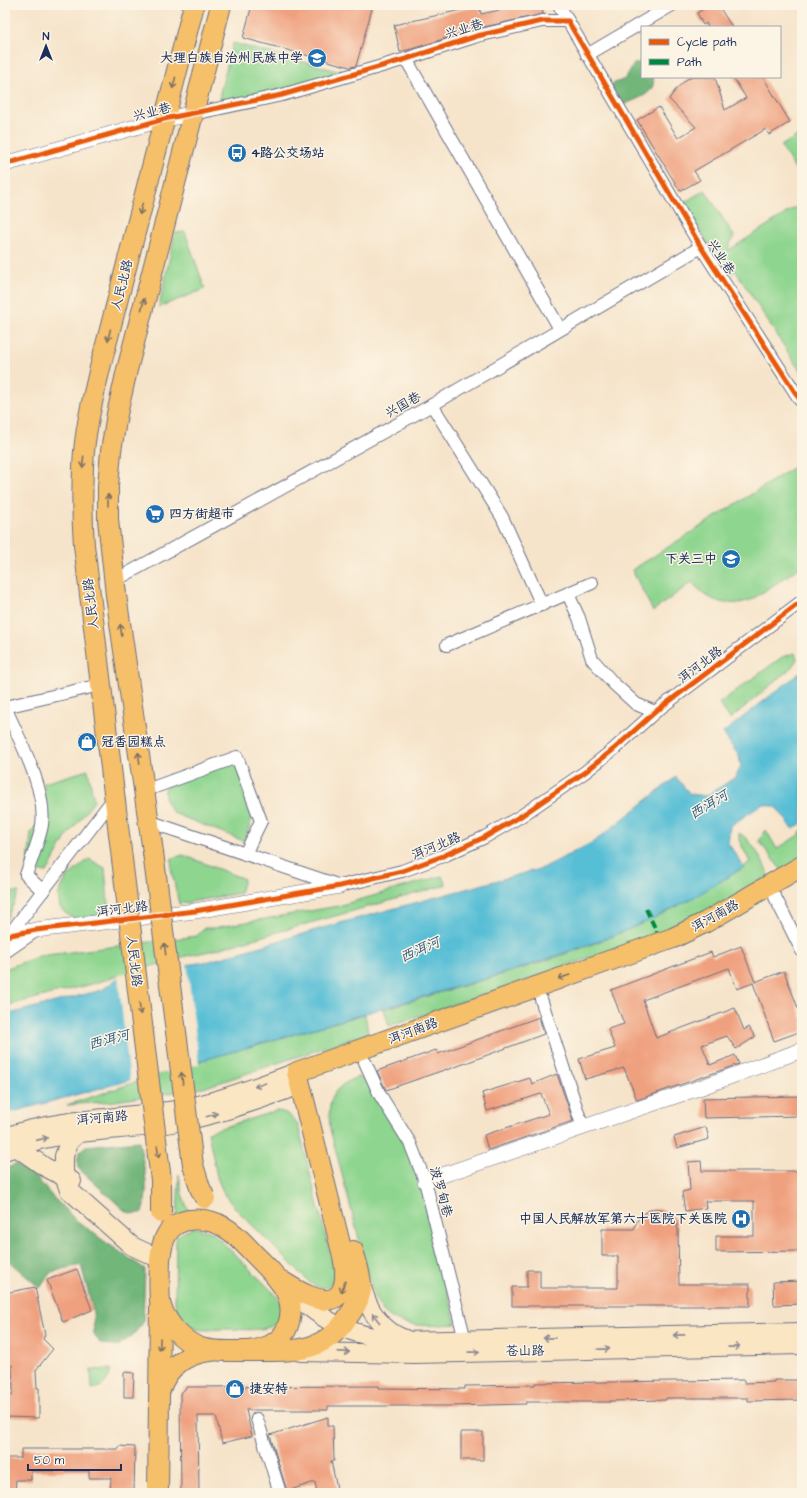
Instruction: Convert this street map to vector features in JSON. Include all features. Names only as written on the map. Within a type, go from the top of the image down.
[{"type":"main road","name":"人民北路","points":[[160,1259],[161,1213],[158,1156],[84,545],[82,509],[83,466],[89,422],[101,364],[194,5]]},
{"type":"main road","name":"人民北路","points":[[221,5],[127,370],[114,427],[108,491],[109,537],[114,581],[153,852],[193,1165],[200,1188],[205,1198],[234,1234]]},
{"type":"main road","name":"洱河南路","points":[[8,1143],[78,1133],[156,1126],[226,1111],[304,1077],[673,938],[706,922],[802,866]]},
{"type":"main road","name":"洱河南路","points":[[8,1143],[50,1124],[159,1112],[204,1104],[365,1062],[625,970],[691,944],[802,881]]},
{"type":"main road","points":[[280,1280],[306,1295],[325,1299],[338,1296],[343,1290],[345,1284],[343,1256],[304,1077]]},
{"type":"main road","points":[[304,1077],[364,1296],[371,1310],[383,1326],[404,1338],[422,1341]]},
{"type":"main road","points":[[94,1119],[69,1142],[65,1151],[63,1164],[64,1179],[69,1190],[132,1246],[160,1259]]},
{"type":"main road","points":[[8,1143],[64,1179]]},
{"type":"main road","points":[[158,1493],[160,1259],[162,1244],[167,1234],[174,1226],[182,1222],[197,1220],[212,1222],[225,1227],[234,1234],[311,1310],[340,1328],[370,1337],[402,1341],[422,1341]]},
{"type":"main road","points":[[159,1396],[163,1381],[178,1364],[192,1354],[211,1351],[248,1351],[260,1349],[271,1345],[282,1335],[290,1318],[290,1304],[288,1295],[280,1280]]},
{"type":"main road","points":[[291,1351],[309,1348],[320,1343],[340,1328],[354,1309],[361,1283]]},
{"type":"main road","points":[[160,1305],[169,1322],[183,1337],[196,1347],[211,1351]]},
{"type":"main road","name":"苍山路","points":[[422,1341],[802,1332]]},
{"type":"main road","name":"苍山路","points":[[248,1351],[416,1354],[802,1345]]},
{"type":"street","points":[[559,5],[568,21]]},
{"type":"street","points":[[587,55],[672,5]]},
{"type":"street","name":"兴业巷","points":[[5,164],[164,119],[282,95],[406,59],[477,36],[542,21],[568,21],[701,247],[802,403]]},
{"type":"street","points":[[406,59],[560,329]]},
{"type":"street","name":"兴国巷","points":[[114,581],[432,405],[701,247]]},
{"type":"street","points":[[432,405],[502,517],[542,605]]},
{"type":"street","points":[[447,644],[592,583]]},
{"type":"street","points":[[568,594],[579,618],[592,659],[613,683],[636,704],[655,712]]},
{"type":"street","name":"洱河北路","points":[[7,935],[36,930],[195,911],[340,886],[402,871],[443,856],[485,837],[521,816],[585,772],[614,749],[655,712],[802,601]]},
{"type":"street","points":[[43,891],[26,875],[42,825],[41,801],[34,776],[5,707],[100,685]]},
{"type":"street","points":[[144,790],[237,757],[261,821],[245,854]]},
{"type":"street","points":[[7,935],[43,891],[114,798]]},
{"type":"street","points":[[148,821],[340,886]]},
{"type":"street","points":[[775,897],[802,951]]},
{"type":"street","points":[[5,952],[36,930]]},
{"type":"street","points":[[541,999],[583,1128]]},
{"type":"street","points":[[425,1181],[702,1087],[802,1050]]},
{"type":"street","name":"波罗甸巷","points":[[365,1062],[380,1094],[410,1143],[425,1181],[465,1340]]},
{"type":"street","points":[[257,1419],[280,1493]]},
{"type":"green space","points":[[233,43],[345,73],[221,105],[220,93]]},
{"type":"green space","points":[[641,62],[641,78],[653,78],[652,88],[644,96],[623,105],[610,85],[625,79],[634,64]]},
{"type":"green space","points":[[802,133],[802,180],[781,146]]},
{"type":"green space","points":[[705,190],[734,236],[728,248],[729,250],[802,203],[802,374],[735,270],[729,277],[683,203]]},
{"type":"green space","points":[[185,232],[205,289],[159,307],[175,233]]},
{"type":"green space","points":[[802,462],[802,566],[751,600],[734,603],[718,602],[698,589],[692,582],[653,611],[632,570]]},
{"type":"green space","points":[[795,653],[797,659],[791,668],[730,719],[719,703],[782,657]]},
{"type":"green space","points":[[235,761],[255,811],[244,841],[173,813],[165,800],[165,787]]},
{"type":"green space","points":[[88,770],[94,801],[65,839],[47,872],[35,872],[28,866],[31,833],[45,815],[44,783]]},
{"type":"green space","points":[[766,830],[777,849],[800,834],[802,830],[802,859],[782,871],[759,841]]},
{"type":"green space","points":[[739,833],[754,847],[771,879],[684,925],[389,1026],[384,1009],[551,959],[632,928],[671,909],[725,879],[750,862],[739,840]]},
{"type":"green space","points":[[183,855],[244,879],[240,893],[179,904],[171,868],[172,858]]},
{"type":"green space","points":[[89,859],[105,868],[109,915],[73,918],[65,913],[60,907],[58,896],[66,878]]},
{"type":"green space","points":[[442,876],[446,885],[210,951],[186,956],[88,985],[5,1006],[5,969],[39,956],[197,936],[204,928],[213,928],[338,906]]},
{"type":"green space","points":[[5,892],[19,892],[5,923]]},
{"type":"green space","points":[[365,1014],[368,1033],[203,1088],[114,1101],[67,1105],[200,1061]]},
{"type":"green space","points":[[357,1077],[367,1078],[402,1137],[419,1178],[456,1324],[418,1325],[400,1322],[384,1312],[374,1296],[330,1129],[329,1111],[332,1097],[341,1086]]},
{"type":"green space","points":[[276,1111],[283,1112],[288,1115],[298,1125],[334,1270],[333,1281],[328,1287],[319,1287],[309,1282],[235,1208],[224,1194],[217,1177],[208,1132]]},
{"type":"green space","points":[[139,1141],[144,1168],[146,1194],[142,1212],[133,1214],[124,1210],[78,1168],[77,1161],[79,1153],[86,1146]]},
{"type":"green space","points":[[16,1164],[36,1177],[51,1195],[76,1220],[145,1269],[143,1323],[132,1336],[118,1346],[101,1344],[94,1335],[93,1310],[81,1265],[51,1272],[40,1288],[5,1258],[5,1169]]},
{"type":"green space","points":[[179,1174],[182,1194],[190,1215],[177,1219]]},
{"type":"green space","points":[[192,1227],[212,1232],[273,1292],[279,1301],[281,1308],[279,1319],[275,1324],[260,1329],[251,1330],[203,1330],[191,1328],[181,1319],[175,1302],[176,1237]]},
{"type":"green space","points":[[111,1369],[109,1377],[105,1383],[100,1387],[92,1389],[91,1370]]},
{"type":"water","name":"西洱河","points":[[802,671],[802,823],[793,829],[776,807],[763,804],[730,826],[728,843],[744,867],[691,899],[650,920],[608,938],[512,971],[200,1061],[5,1114],[5,1015],[102,990],[121,976],[210,961],[333,925],[543,868],[595,841],[676,777],[690,794],[706,796],[736,777],[741,766],[739,756],[723,733]]},
{"type":"pier","points":[[187,963],[199,1064],[130,1082],[118,976],[120,974]]},
{"type":"building","points":[[252,5],[373,5],[356,66],[350,67],[243,38]]},
{"type":"building","points":[[524,5],[542,5],[543,14],[475,29],[400,52],[394,25],[479,6],[481,14]]},
{"type":"building","points":[[710,5],[718,5],[731,26],[708,26],[706,23],[703,25],[697,13]]},
{"type":"building","points":[[715,78],[725,110],[746,98],[734,78],[764,78],[790,122],[769,135],[766,129],[694,171],[700,180],[680,191],[637,120],[659,107],[678,138],[696,127],[669,99],[677,88],[687,79]]},
{"type":"building","points":[[741,946],[755,982],[784,971],[802,1019],[802,1031],[774,1041],[753,983],[737,989],[729,968],[643,1000],[656,1038],[735,1008],[744,1030],[749,1027],[755,1037],[736,1049],[727,1036],[702,1045],[710,1065],[735,1055],[739,1064],[637,1100],[624,1068],[585,1079],[579,1059],[615,1048],[608,1029],[624,1024],[611,990],[711,952],[713,957]]},
{"type":"building","points":[[539,1017],[544,1034],[447,1070],[386,1090],[377,1071],[436,1050],[438,1054]]},
{"type":"building","points":[[557,1074],[573,1121],[488,1150],[484,1135],[549,1114],[541,1094],[487,1111],[482,1093],[530,1078],[532,1084]]},
{"type":"building","points":[[802,1096],[802,1116],[704,1118],[703,1098]]},
{"type":"building","points":[[706,1127],[709,1139],[677,1148],[674,1137]]},
{"type":"building","points":[[701,1161],[702,1171],[802,1171],[802,1251],[716,1252],[716,1236],[754,1236],[754,1201],[705,1201],[706,1208],[685,1211],[682,1192],[690,1190],[688,1162]]},
{"type":"building","points":[[654,1209],[661,1209],[668,1212],[676,1220],[678,1230],[679,1284],[750,1284],[750,1306],[512,1306],[512,1287],[527,1287],[527,1270],[540,1270],[540,1288],[618,1288],[618,1256],[602,1256],[602,1229],[634,1229],[641,1215]]},
{"type":"building","points":[[77,1269],[92,1310],[63,1322],[47,1280]]},
{"type":"building","points":[[802,1281],[802,1304],[774,1305],[773,1282]]},
{"type":"building","points":[[35,1287],[45,1335],[43,1339],[53,1349],[36,1370],[37,1388],[39,1388],[39,1418],[5,1417],[5,1396],[12,1396],[13,1389],[12,1365],[5,1366],[5,1293]]},
{"type":"building","points":[[124,1372],[134,1373],[133,1397],[124,1397]]},
{"type":"building","points":[[744,1380],[744,1383],[774,1382],[774,1380],[802,1380],[802,1400],[748,1401],[748,1398],[666,1398],[666,1400],[610,1402],[526,1402],[526,1404],[451,1406],[328,1406],[328,1410],[246,1410],[252,1436],[222,1443],[216,1416],[198,1416],[199,1493],[181,1493],[180,1394],[187,1387],[379,1386],[379,1388],[465,1389],[465,1386],[535,1385],[535,1383]]},
{"type":"building","points":[[328,1417],[328,1426],[333,1426],[334,1461],[331,1461],[338,1493],[317,1493],[315,1482],[287,1491],[270,1435]]},
{"type":"building","points":[[461,1432],[483,1432],[483,1460],[461,1460]]},
{"type":"building","points":[[119,1446],[135,1447],[134,1493],[110,1493],[111,1478],[89,1478],[89,1471],[31,1471],[31,1480],[16,1480],[15,1493],[5,1493],[5,1458],[21,1458],[21,1449],[119,1449]]},
{"type":"marked path","points":[[646,909],[657,932]]},
{"type":"cycle path","points":[[5,164],[164,119],[282,95],[406,59],[477,36],[542,21],[568,21],[701,247],[802,403]]},
{"type":"cycle path","points":[[5,936],[36,930],[195,911],[340,886],[402,871],[443,856],[485,837],[521,816],[585,772],[614,749],[655,712],[802,601]]},
{"type":"place","name":"大理白族自治州民族中学","points":[[317,58]]},
{"type":"place","name":"4路公交场站","points":[[237,153]]},
{"type":"place","name":"四方街超市","points":[[155,514]]},
{"type":"place","name":"下关三中","points":[[731,559]]},
{"type":"place","name":"冠香园糕点","points":[[87,742]]},
{"type":"place","name":"中国人民解放军第六十医院下关医院","points":[[741,1219]]},
{"type":"place","name":"捷安特","points":[[235,1389]]}]
